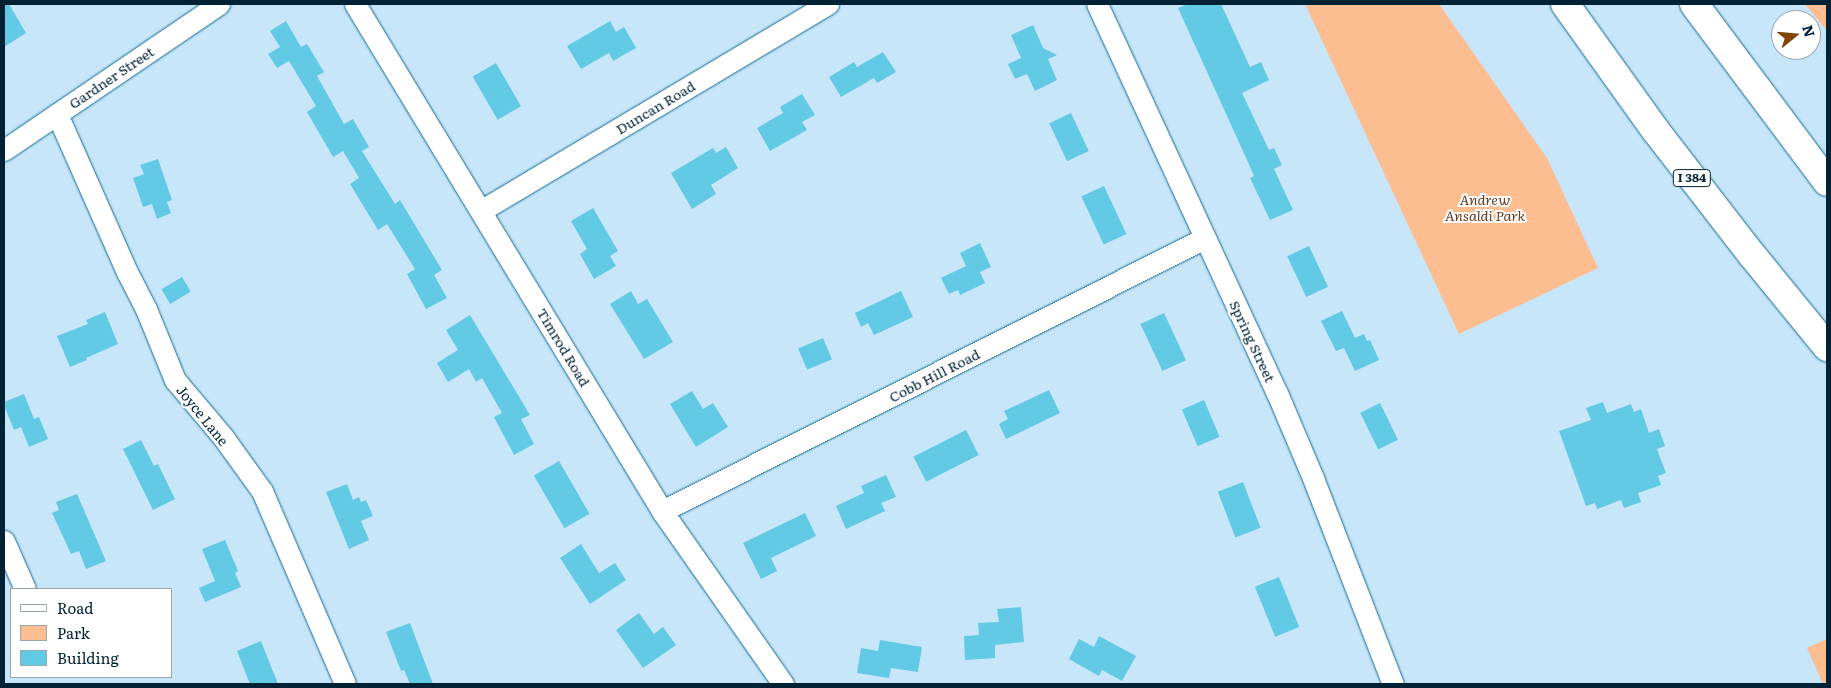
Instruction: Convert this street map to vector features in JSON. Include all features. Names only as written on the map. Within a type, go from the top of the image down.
[{"type":"highway","name":"I 384","points":[[1565,4],[1692,178],[1827,347]]},
{"type":"highway","points":[[1694,4],[1827,182]]},
{"type":"street","name":"Gardner Street","points":[[4,150],[219,4]]},
{"type":"street","name":"Timrod Road","points":[[355,4],[482,210],[662,511],[783,684]]},
{"type":"street","name":"Duncan Road","points":[[482,210],[828,4]]},
{"type":"street","name":"Spring Street","points":[[1097,4],[1277,393],[1310,470],[1393,684]]},
{"type":"street","name":"Joyce Lane","points":[[57,114],[127,272],[146,309],[175,380],[223,437],[262,490],[345,684]]},
{"type":"street","name":"Cobb Hill Road","points":[[662,511],[1205,238]]},
{"type":"street","points":[[4,541],[25,588]]},
{"type":"green space","name":"Andrew Ansaldi Park","points":[[1305,4],[1439,4],[1547,158],[1598,268],[1459,334]]},
{"type":"green space","points":[[1805,4],[1827,4],[1827,31],[1821,24],[1821,10],[1810,10]]},
{"type":"green space","points":[[1827,639],[1827,684],[1823,684],[1807,648]]},
{"type":"building","points":[[4,4],[9,4],[26,33],[4,47]]},
{"type":"building","points":[[1188,4],[1221,4],[1250,67],[1261,62],[1269,80],[1242,93],[1269,150],[1274,148],[1282,165],[1274,169],[1293,210],[1270,220],[1250,178],[1254,176],[1178,8]]},
{"type":"building","points":[[286,21],[301,47],[307,44],[324,72],[317,76],[344,124],[353,119],[369,147],[362,151],[395,204],[400,200],[442,270],[434,275],[447,298],[426,309],[407,274],[415,269],[387,224],[378,230],[350,184],[359,178],[343,151],[333,157],[307,112],[316,106],[289,61],[277,68],[268,54],[280,47],[270,31]]},
{"type":"building","points":[[610,21],[616,32],[624,27],[636,48],[613,61],[609,53],[581,69],[567,46]]},
{"type":"building","points":[[1033,25],[1043,48],[1057,55],[1048,59],[1057,80],[1035,91],[1027,74],[1015,79],[1008,64],[1021,58],[1011,35]]},
{"type":"building","points":[[883,52],[896,72],[877,83],[874,78],[841,97],[829,77],[854,62],[857,67]]},
{"type":"building","points":[[496,63],[521,106],[498,120],[473,76]]},
{"type":"building","points":[[802,94],[815,115],[802,122],[807,130],[770,151],[757,128],[783,113],[780,107]]},
{"type":"building","points":[[1071,113],[1089,151],[1067,161],[1049,123]]},
{"type":"building","points":[[726,147],[738,168],[711,185],[716,194],[692,209],[671,173],[713,148],[716,153]]},
{"type":"building","points":[[158,159],[172,200],[167,202],[171,213],[157,219],[152,204],[143,207],[133,178],[144,174],[140,165]]},
{"type":"building","points":[[1104,186],[1126,234],[1104,245],[1081,197]]},
{"type":"building","points":[[593,208],[618,251],[610,256],[616,266],[594,279],[580,254],[587,249],[571,221]]},
{"type":"building","points":[[980,243],[991,267],[980,272],[985,283],[960,295],[958,290],[949,294],[941,278],[966,266],[960,253]]},
{"type":"building","points":[[1309,246],[1328,287],[1306,297],[1287,256]]},
{"type":"building","points":[[182,277],[191,292],[170,304],[161,289]]},
{"type":"building","points":[[631,291],[638,304],[647,299],[673,342],[644,359],[610,304]]},
{"type":"building","points":[[901,291],[913,317],[874,335],[868,323],[861,327],[855,313]]},
{"type":"building","points":[[1342,311],[1355,338],[1364,334],[1367,341],[1370,340],[1379,360],[1355,371],[1344,348],[1336,351],[1321,321]]},
{"type":"building","points":[[105,312],[118,344],[70,367],[57,336],[88,324],[86,320]]},
{"type":"building","points":[[1164,313],[1186,360],[1162,371],[1140,324]]},
{"type":"building","points":[[470,315],[530,415],[521,419],[534,444],[514,455],[494,417],[502,413],[482,378],[476,382],[469,369],[448,382],[437,363],[458,350],[446,330]]},
{"type":"building","points":[[823,338],[832,359],[807,370],[798,349]]},
{"type":"building","points":[[1049,390],[1060,413],[1006,439],[999,424],[1008,419],[1004,411]]},
{"type":"building","points":[[692,391],[703,409],[713,403],[728,427],[696,447],[670,404]]},
{"type":"building","points":[[24,394],[34,419],[39,417],[48,439],[29,447],[21,427],[14,430],[4,405],[4,402]]},
{"type":"building","points":[[1204,400],[1220,437],[1198,446],[1182,409]]},
{"type":"building","points":[[1603,402],[1607,413],[1631,404],[1634,412],[1641,409],[1649,433],[1659,429],[1665,446],[1657,449],[1666,473],[1658,476],[1661,485],[1638,493],[1641,502],[1624,508],[1621,500],[1597,509],[1595,503],[1586,506],[1559,431],[1591,420],[1586,408]]},
{"type":"building","points":[[1380,403],[1398,440],[1378,449],[1360,413]]},
{"type":"building","points":[[966,430],[979,455],[926,482],[913,457]]},
{"type":"building","points":[[141,440],[154,466],[158,464],[175,499],[153,510],[123,449]]},
{"type":"building","points":[[559,461],[590,514],[564,528],[534,475]]},
{"type":"building","points":[[886,475],[896,497],[881,503],[885,511],[846,529],[836,506],[864,493],[861,486]]},
{"type":"building","points":[[1243,482],[1261,528],[1235,537],[1218,492]]},
{"type":"building","points":[[347,484],[353,500],[359,497],[361,502],[366,500],[373,516],[361,521],[369,540],[349,549],[326,492]]},
{"type":"building","points":[[77,494],[106,561],[86,569],[79,551],[71,554],[52,513],[59,510],[56,502]]},
{"type":"building","points":[[805,513],[816,536],[771,558],[777,571],[761,579],[743,543]]},
{"type":"building","points":[[225,540],[238,571],[235,573],[241,587],[205,602],[199,588],[215,581],[202,549]]},
{"type":"building","points":[[581,544],[599,573],[615,563],[626,580],[590,604],[560,558]]},
{"type":"building","points":[[1279,577],[1299,627],[1275,637],[1255,587]]},
{"type":"building","points":[[1021,607],[1024,642],[995,645],[995,658],[965,660],[964,636],[979,635],[978,623],[999,622],[997,609]]},
{"type":"building","points":[[639,613],[654,634],[663,627],[676,645],[643,668],[616,630]]},
{"type":"building","points":[[410,623],[433,684],[410,684],[404,670],[401,671],[386,632]]},
{"type":"building","points":[[1099,636],[1136,656],[1122,681],[1102,670],[1099,676],[1069,659],[1079,639],[1094,647]]},
{"type":"building","points":[[880,640],[922,647],[918,672],[891,668],[889,678],[857,673],[861,648],[878,651]]},
{"type":"building","points":[[261,641],[278,684],[250,684],[237,651]]}]
